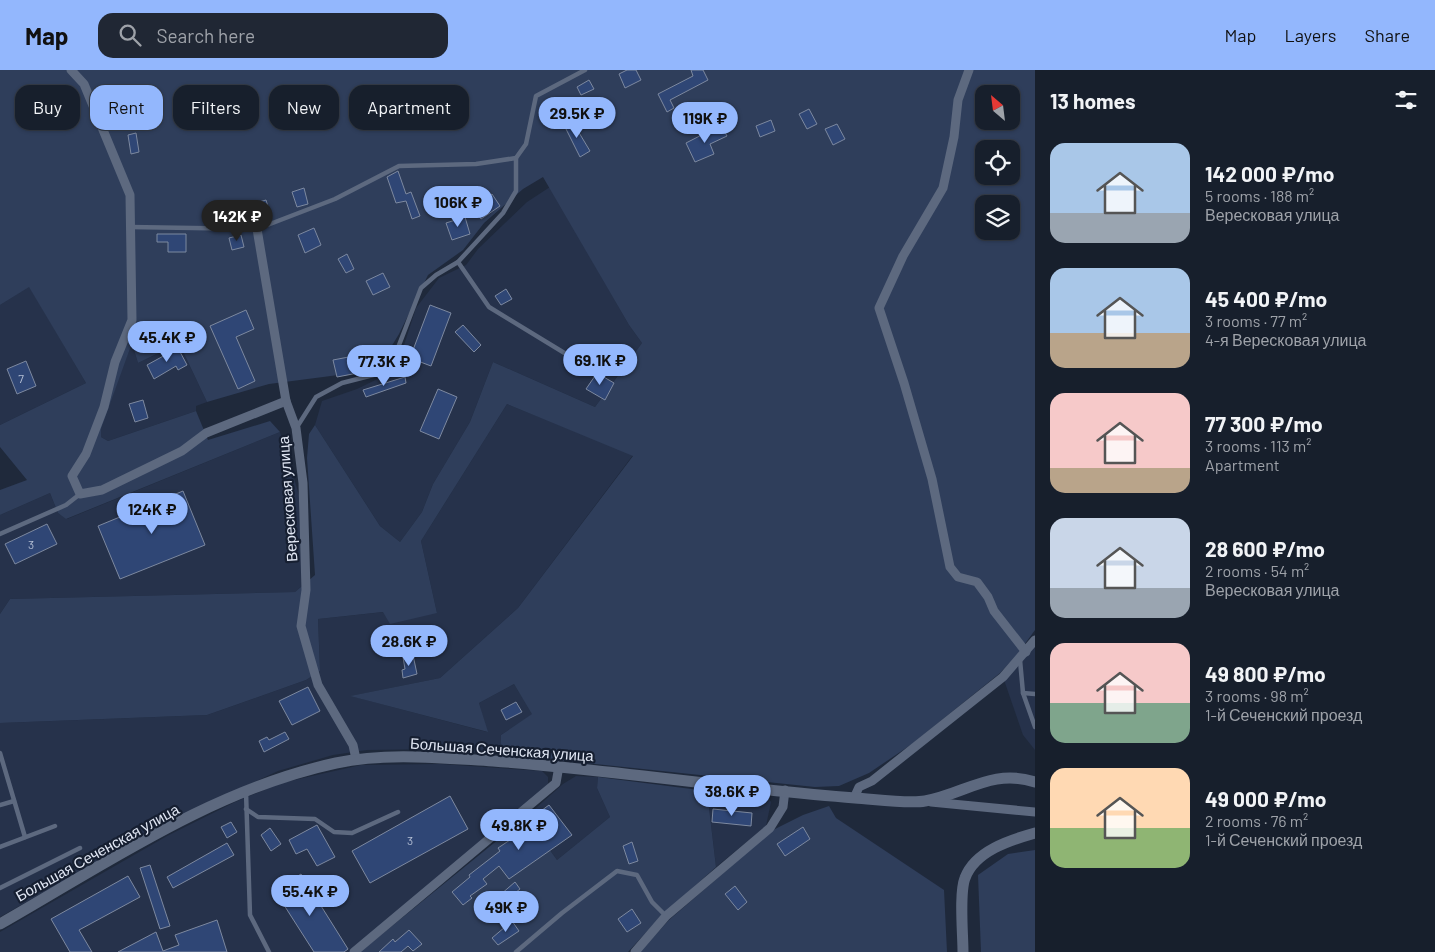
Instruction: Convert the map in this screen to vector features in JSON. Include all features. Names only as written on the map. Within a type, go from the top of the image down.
[{"type":"street","points":[[71,70],[84,84],[130,196],[132,320],[115,362],[98,423],[86,454],[72,476],[80,494],[102,490],[182,450],[206,434],[286,401]]},
{"type":"street","points":[[969,70],[958,100],[954,137],[943,188],[903,256],[879,308],[904,383],[932,479],[950,567],[958,577],[977,582],[988,596],[994,611],[1026,652]]},
{"type":"street","name":"Вересковая улица","points":[[257,229],[286,401],[296,428],[303,483],[306,590],[301,626],[318,685],[353,745],[356,759]]},
{"type":"street","points":[[854,798],[859,787],[872,781],[985,692],[1020,660],[1035,640]]},
{"type":"street","name":"Большая Сеченская улица","points":[[0,924],[164,830],[246,791],[281,778],[356,759],[438,758],[559,766],[854,798],[924,801],[992,779],[1012,777],[1035,782]]},
{"type":"street","points":[[354,952],[556,783],[559,766]]},
{"type":"street","points":[[635,952],[666,916],[770,828],[783,807],[785,790]]},
{"type":"street","points":[[924,801],[1035,812]]},
{"type":"street","points":[[963,952],[964,878],[980,858],[993,849],[1035,833]]},
{"type":"lane","points":[[296,428],[316,398],[342,383],[388,371],[421,288],[436,275],[458,262],[503,213],[516,191],[516,158],[526,144],[536,96],[585,70]]},
{"type":"lane","points":[[130,227],[257,229],[335,199],[399,166],[476,164],[516,158]]},
{"type":"lane","points":[[458,262],[489,306],[594,371]]},
{"type":"lane","points":[[0,534],[66,505],[80,494]]},
{"type":"lane","points":[[1020,660],[1023,693],[1035,727]]},
{"type":"lane","points":[[1023,693],[1035,694]]},
{"type":"lane","points":[[0,753],[25,837]]},
{"type":"lane","points":[[246,791],[250,914],[269,952]]},
{"type":"lane","points":[[0,805],[14,801]]},
{"type":"lane","points":[[246,809],[258,817],[315,819],[334,832],[352,833],[398,812]]},
{"type":"lane","points":[[0,847],[55,826]]},
{"type":"lane","points":[[0,888],[80,848]]},
{"type":"lane","points":[[516,952],[617,871],[637,875],[652,902],[666,916]]},
{"type":"shaded area","points":[[0,70],[1035,70],[1035,630],[1016,656],[1000,673],[912,744],[869,773],[839,786],[815,787],[500,754],[501,735],[532,714],[514,684],[479,703],[488,732],[350,696],[440,678],[518,608],[633,456],[507,404],[421,541],[437,613],[390,624],[383,612],[318,619],[320,671],[306,680],[207,715],[0,723],[0,614],[10,599],[295,592],[315,575],[307,458],[309,434],[315,425],[380,526],[400,542],[422,512],[433,484],[470,422],[493,362],[595,407],[642,343],[629,325],[543,177],[523,189],[484,223],[463,250],[428,275],[399,334],[377,370],[269,384],[207,402],[179,343],[138,363],[132,343],[101,429],[101,437],[108,441],[196,411],[208,440],[270,421],[280,432],[66,519],[58,513],[50,493],[0,515],[0,490],[27,480],[0,447],[0,425],[86,383],[29,287],[0,305]]},
{"type":"shaded area","points":[[550,187],[629,325],[642,343],[595,407],[493,362],[470,422],[433,484],[422,512],[400,542],[380,526],[315,425],[322,401],[357,389],[396,370],[416,308],[439,278],[466,265],[478,249],[527,202]]},
{"type":"shaded area","points":[[29,286],[86,383],[0,425],[0,305]]},
{"type":"shaded area","points":[[132,342],[138,363],[179,343],[207,402],[196,406],[196,411],[108,441],[101,437],[101,428]]},
{"type":"shaded area","points":[[507,404],[633,455],[518,608],[440,678],[351,696],[487,732],[479,703],[514,684],[533,714],[501,735],[500,754],[438,749],[367,750],[333,755],[278,771],[162,825],[0,917],[0,723],[207,715],[306,680],[320,671],[318,619],[384,612],[437,613],[421,541]]},
{"type":"shaded area","points":[[280,432],[299,495],[302,586],[295,592],[10,599],[0,614],[0,515],[50,493],[58,513],[67,519]]},
{"type":"shaded area","points":[[1035,640],[1035,750],[1023,735],[1003,677]]},
{"type":"shaded area","points":[[440,764],[542,771],[548,777],[548,784],[522,810],[350,952],[0,952],[0,932],[167,836],[235,802],[281,783],[361,765]]},
{"type":"shaded area","points":[[576,776],[598,777],[597,788],[610,817],[557,860],[526,817],[563,784]]},
{"type":"shaded area","points":[[598,777],[707,791],[716,867],[661,916],[628,952],[360,952],[526,817],[557,860],[610,817],[597,788]]},
{"type":"shaded area","points":[[707,791],[767,796],[771,802],[766,826],[716,867]]},
{"type":"shaded area","points":[[829,806],[836,818],[944,890],[947,952],[640,952],[669,920],[773,830],[803,815]]},
{"type":"shaded area","points":[[1035,850],[1035,952],[981,952],[978,875],[1008,854]]},
{"type":"building","points":[[627,70],[636,70],[641,80],[625,88],[619,74]]},
{"type":"building","points":[[691,70],[703,70],[708,80],[670,100],[674,108],[667,112],[658,94],[693,76]]},
{"type":"building","points":[[589,80],[594,89],[581,95],[577,87]]},
{"type":"building","points":[[809,109],[817,124],[807,129],[799,114]]},
{"type":"building","points":[[771,120],[775,131],[760,137],[756,126]]},
{"type":"building","points":[[572,121],[590,151],[580,157],[564,125]]},
{"type":"building","points":[[837,124],[845,139],[833,145],[825,129]]},
{"type":"building","points":[[721,125],[727,136],[710,144],[714,154],[695,162],[686,143]]},
{"type":"building","points":[[136,133],[139,152],[131,154],[128,135]]},
{"type":"building","points":[[398,171],[406,194],[411,192],[420,216],[412,219],[406,201],[396,203],[387,177]]},
{"type":"building","points":[[304,188],[308,204],[297,207],[292,192]]},
{"type":"building","points":[[492,194],[500,206],[481,219],[473,208]]},
{"type":"building","points":[[266,200],[270,213],[256,217],[252,204]]},
{"type":"building","points":[[465,217],[470,234],[452,240],[446,223]]},
{"type":"building","points":[[314,228],[321,245],[305,253],[298,235]]},
{"type":"building","points":[[157,234],[186,234],[186,252],[168,252],[168,242],[157,242]]},
{"type":"building","points":[[241,235],[244,247],[232,250],[229,238]]},
{"type":"building","points":[[347,254],[354,269],[346,273],[338,259]]},
{"type":"building","points":[[383,273],[390,287],[373,295],[366,281]]},
{"type":"building","points":[[506,289],[512,299],[501,305],[495,296]]},
{"type":"building","points":[[430,305],[451,313],[431,366],[410,358]]},
{"type":"building","points":[[246,310],[254,329],[236,337],[255,381],[238,389],[210,326]]},
{"type":"building","points":[[463,325],[481,345],[474,352],[455,332]]},
{"type":"building","points":[[178,348],[187,365],[178,370],[176,366],[154,379],[147,365]]},
{"type":"building","points":[[359,355],[363,372],[337,377],[333,360]]},
{"type":"building","points":[[26,361],[36,386],[17,394],[7,369]]},
{"type":"building","points":[[597,373],[614,383],[605,400],[586,389]]},
{"type":"building","points":[[405,377],[406,383],[366,397],[363,390]]},
{"type":"building","points":[[438,389],[457,397],[439,439],[420,431]]},
{"type":"building","points":[[143,400],[148,418],[135,422],[129,404]]},
{"type":"building","points":[[183,491],[205,545],[120,579],[98,526]]},
{"type":"building","points":[[47,524],[57,544],[15,564],[5,544]]},
{"type":"building","points":[[413,655],[417,674],[403,678],[402,670],[405,669],[403,657]]},
{"type":"building","points":[[308,687],[320,711],[292,725],[279,701]]},
{"type":"building","points":[[516,702],[522,712],[506,720],[501,710]]},
{"type":"building","points":[[285,732],[289,739],[264,752],[259,741],[267,737],[269,740]]},
{"type":"building","points":[[450,796],[468,829],[370,883],[352,851]]},
{"type":"building","points":[[549,805],[572,835],[509,879],[499,866],[483,879],[487,884],[470,896],[472,898],[463,905],[452,892],[470,877],[469,875],[500,851],[498,848],[513,838],[510,834]]},
{"type":"building","points":[[713,809],[752,813],[751,826],[712,822]]},
{"type":"building","points":[[231,822],[237,832],[227,838],[221,827]]},
{"type":"building","points":[[317,825],[335,857],[317,866],[307,849],[296,854],[289,840]]},
{"type":"building","points":[[803,827],[810,839],[785,856],[777,844]]},
{"type":"building","points":[[270,828],[281,844],[271,851],[261,835]]},
{"type":"building","points":[[632,842],[638,861],[629,864],[623,846]]},
{"type":"building","points":[[227,843],[234,855],[173,888],[167,877]]},
{"type":"building","points":[[150,865],[170,926],[160,929],[140,868]]},
{"type":"building","points":[[301,874],[348,949],[344,952],[314,952],[275,891]]},
{"type":"building","points":[[128,876],[140,897],[79,930],[92,952],[70,952],[51,919]]},
{"type":"building","points":[[515,882],[520,889],[505,901],[500,895]]},
{"type":"building","points":[[735,886],[747,902],[738,910],[725,894]]},
{"type":"building","points":[[632,909],[641,923],[627,932],[618,919]]},
{"type":"building","points":[[217,920],[227,952],[118,952],[156,932],[163,951],[179,945],[175,935]]},
{"type":"building","points":[[512,921],[519,931],[498,945],[492,938]]},
{"type":"building","points":[[409,930],[422,944],[413,951],[408,946],[401,952],[379,952],[393,939],[395,942]]}]
